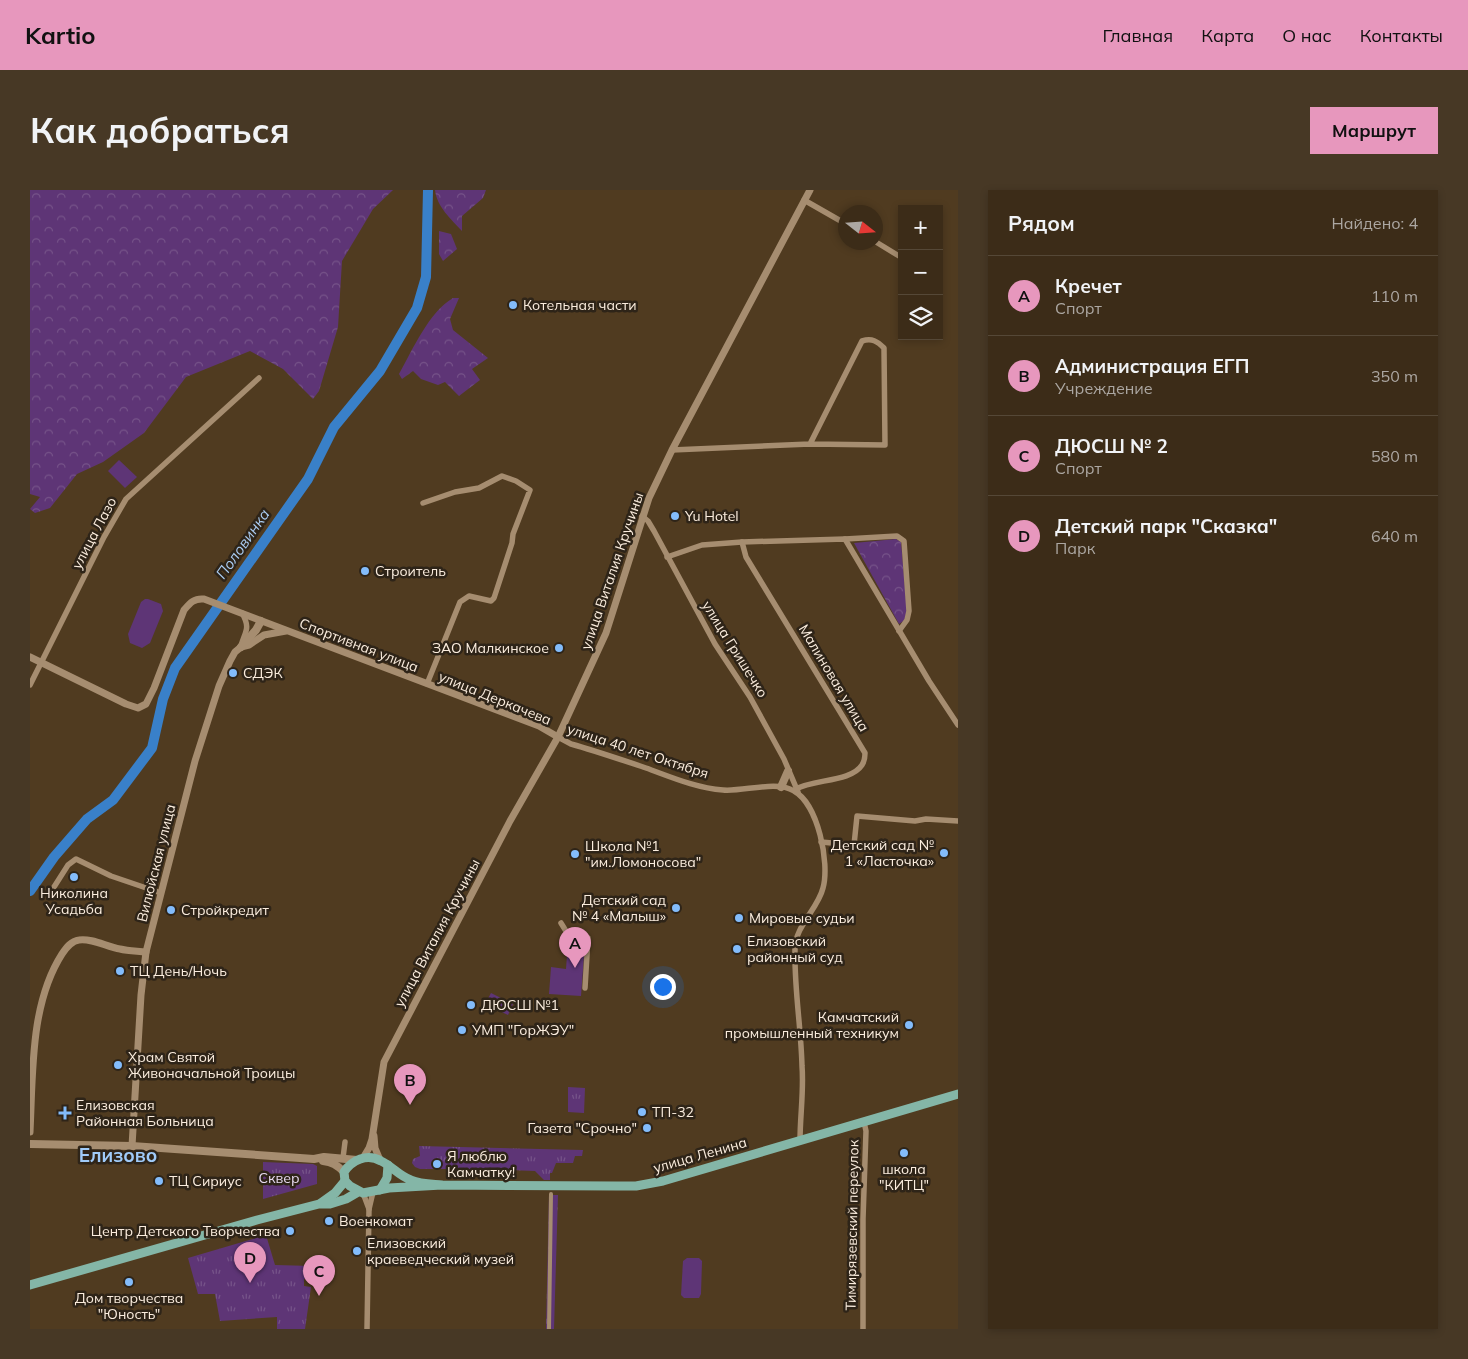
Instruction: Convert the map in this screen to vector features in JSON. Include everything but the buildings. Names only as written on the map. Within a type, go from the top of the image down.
[{"type":"main road","points":[[241,646],[256,630],[261,621]]},
{"type":"main road","points":[[781,786],[788,771]]},
{"type":"main road","name":"улица Ленина","points":[[377,1191],[442,1185],[636,1186],[663,1181],[958,1094]]},
{"type":"main road","points":[[30,1144],[132,1146],[314,1158],[360,1159],[384,1163],[387,1178],[377,1191],[361,1192],[330,1204],[319,1204],[246,1223],[30,1285]]},
{"type":"main road","points":[[314,1158],[337,1165],[344,1177],[361,1192]]},
{"type":"main road","points":[[319,1204],[335,1193],[348,1166],[360,1159]]},
{"type":"main road","name":"улица Ленина","points":[[384,1163],[400,1176],[413,1181],[442,1185]]},
{"type":"street","name":"улица Виталия Кручины","points":[[360,1159],[369,1148],[384,1062],[510,821],[558,737],[606,633],[649,498],[672,450],[810,190]]},
{"type":"street","points":[[804,200],[838,219]]},
{"type":"street","points":[[883,246],[898,255]]},
{"type":"street","points":[[672,450],[810,444],[885,445],[884,348],[878,342],[869,339],[862,341],[810,444]]},
{"type":"street","name":"улица Лазо","points":[[30,685],[104,537],[126,499],[259,378]]},
{"type":"street","points":[[423,504],[456,492],[479,488],[502,476],[516,481],[530,490],[513,534],[512,543],[494,598],[491,601],[470,596],[460,602],[425,683]]},
{"type":"street","name":"улица Гришечко","points":[[642,516],[648,521],[720,653],[750,696],[784,759],[801,797]]},
{"type":"street","points":[[667,556],[702,545],[898,536],[904,541],[909,611],[907,620],[900,631]]},
{"type":"street","points":[[845,539],[958,725]]},
{"type":"street","name":"Малиновая улица","points":[[742,542],[746,557],[865,753],[863,764],[855,772],[804,784],[796,789]]},
{"type":"street","name":"Спортивная улица","points":[[41,662],[126,704],[138,708],[146,704],[154,688],[184,610],[192,601],[204,599],[425,683]]},
{"type":"street","points":[[240,613],[247,622],[247,631],[241,646],[249,645],[257,638],[268,633],[287,630]]},
{"type":"street","name":"Вилюйская улица","points":[[132,1146],[141,995],[146,952],[195,761],[219,686],[230,661],[241,646]]},
{"type":"street","points":[[30,657],[41,662]]},
{"type":"street","name":"улица Деркачева","points":[[425,683],[539,726],[558,737]]},
{"type":"street","name":"улица 40 лет Октября","points":[[558,737],[571,744],[700,786],[724,790],[781,786]]},
{"type":"street","points":[[781,786],[793,790],[801,797],[810,810],[817,826],[825,866],[823,888],[800,930],[795,946],[795,978],[803,1066],[800,1141]]},
{"type":"street","points":[[821,842],[854,844],[857,816],[915,821],[926,819],[958,821]]},
{"type":"street","points":[[54,887],[68,865],[76,859],[111,876],[161,893]]},
{"type":"street","points":[[562,924],[569,936],[588,938],[585,988]]},
{"type":"street","points":[[30,1132],[34,1037],[38,1010],[41,997],[55,964],[66,948],[72,942],[78,940],[120,949],[146,952]]},
{"type":"street","name":"Тимирязевский переулок","points":[[864,1122],[866,1132],[863,1219],[864,1329]]},
{"type":"street","name":"улица Виталия Кручины","points":[[374,1126],[375,1148],[384,1163]]},
{"type":"street","points":[[343,1158],[345,1142]]},
{"type":"street","points":[[367,1329],[369,1210],[377,1191]]},
{"type":"street","points":[[361,1192],[369,1210]]},
{"type":"street","points":[[549,1329],[551,1194]]},
{"type":"green space","points":[[30,190],[393,190],[373,209],[342,261],[338,327],[319,391],[313,399],[283,369],[250,351],[186,377],[144,433],[103,462],[77,474],[50,508],[35,513],[30,509],[40,497],[30,494]]},
{"type":"green space","points":[[435,190],[486,190],[483,198],[462,216],[462,231],[442,207]]},
{"type":"green space","points":[[439,231],[451,234],[457,249],[443,261],[439,254]]},
{"type":"green space","points":[[453,298],[459,298],[450,319],[453,330],[488,358],[472,369],[480,380],[459,396],[445,382],[438,385],[421,379],[413,371],[402,379],[399,374],[436,312]]},
{"type":"green space","points":[[119,460],[137,477],[125,488],[108,471]]},
{"type":"green space","points":[[896,539],[901,542],[907,610],[905,620],[899,624],[854,543]]},
{"type":"green space","points":[[145,599],[161,604],[163,611],[150,643],[142,648],[130,643],[128,634],[141,602]]},
{"type":"green space","points":[[568,941],[585,942],[581,996],[549,994],[551,967],[566,969]]},
{"type":"green space","points":[[491,993],[513,1004],[508,1015],[485,1004]]},
{"type":"green space","points":[[568,1087],[585,1088],[584,1113],[568,1112]]},
{"type":"green space","points":[[419,1146],[583,1150],[582,1156],[575,1156],[573,1163],[556,1163],[552,1173],[550,1173],[550,1180],[544,1180],[535,1171],[484,1169],[478,1172],[472,1169],[420,1169],[412,1163],[413,1159],[420,1156]]},
{"type":"green space","name":"Сквер","points":[[263,1162],[313,1164],[317,1166],[317,1184],[263,1199]]},
{"type":"green space","points":[[549,1195],[558,1195],[554,1329],[546,1329]]},
{"type":"green space","points":[[266,1235],[275,1265],[312,1266],[310,1279],[304,1279],[304,1286],[311,1287],[305,1329],[277,1329],[277,1317],[220,1321],[215,1294],[198,1294],[188,1258]]},
{"type":"green space","points":[[687,1258],[699,1258],[702,1261],[701,1294],[699,1298],[684,1298],[681,1295],[683,1261]]},
{"type":"waterway","name":"Половинка","points":[[30,891],[54,857],[87,819],[113,800],[152,748],[163,699],[175,668],[308,479],[334,427],[380,371],[417,308],[426,277],[428,190]]},
{"type":"place","name":"Котельная части","points":[[513,305]]},
{"type":"place","name":"Yu Hotel","points":[[675,516]]},
{"type":"place","name":"Строитель","points":[[365,571]]},
{"type":"place","name":"ЗАО Малкинское","points":[[559,648]]},
{"type":"place","name":"СДЭК","points":[[233,673]]},
{"type":"place","name":"Детский сад № 1 «Ласточка»","points":[[944,853]]},
{"type":"place","name":"Школа №1 \"им.Ломоносова\"","points":[[575,854]]},
{"type":"place","name":"Николина Усадьба","points":[[74,877]]},
{"type":"place","name":"Детский сад № 4 «Малыш»","points":[[676,908]]},
{"type":"place","name":"Стройкредит","points":[[171,910]]},
{"type":"place","name":"Мировые судьи","points":[[739,918]]},
{"type":"place","name":"Елизовский районный суд","points":[[737,949]]},
{"type":"place","name":"Кречет","points":[[575,968]]},
{"type":"place","name":"ТЦ День/Ночь","points":[[120,971]]},
{"type":"place","name":"ДЮСШ №1","points":[[471,1005]]},
{"type":"place","name":"Камчатский промышленный техникум","points":[[909,1025]]},
{"type":"place","name":"УМП \"ГорЖЭУ\"","points":[[462,1030]]},
{"type":"place","name":"Храм Святой Живоначальной Троицы","points":[[118,1065]]},
{"type":"place","name":"Администрация ЕГП","points":[[410,1105]]},
{"type":"place","name":"ТП-32","points":[[642,1112]]},
{"type":"place","name":"Елизовская Районная Больница","points":[[65,1113]]},
{"type":"place","name":"Газета \"Срочно\"","points":[[647,1128]]},
{"type":"place","name":"школа \"КИТЦ\"","points":[[904,1153]]},
{"type":"place","name":"Я люблю Камчатку!","points":[[437,1164]]},
{"type":"place","name":"ТЦ Сириус","points":[[159,1181]]},
{"type":"place","name":"Военкомат","points":[[329,1221]]},
{"type":"place","name":"Центр Детского Творчества","points":[[290,1231]]},
{"type":"place","name":"Елизовский краеведческий музей","points":[[357,1251]]},
{"type":"place","name":"Дом творчества \"Юность\"","points":[[129,1282]]},
{"type":"place","name":"Детский парк \"Сказка\"","points":[[250,1283]]},
{"type":"place","name":"ДЮСШ № 2","points":[[319,1296]]},
{"type":"district","name":"Елизово","points":[[118,1155]]}]
